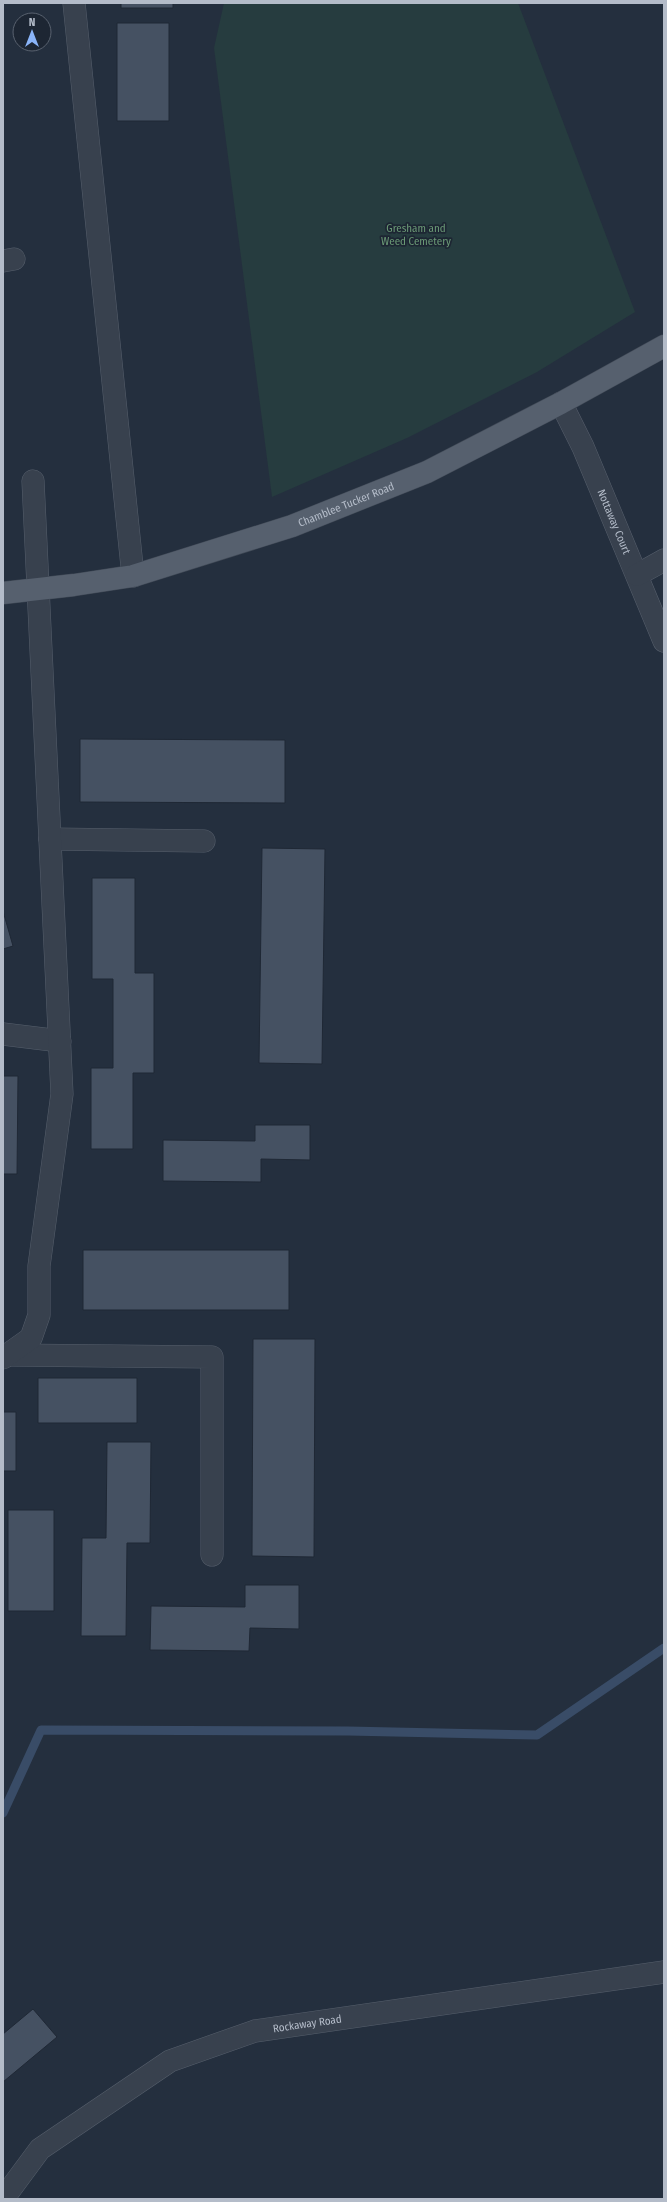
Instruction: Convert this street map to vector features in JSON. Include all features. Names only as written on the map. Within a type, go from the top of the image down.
[{"type":"main road","name":"Chamblee Tucker Road","points":[[3,593],[133,576],[307,520],[427,472],[561,404],[664,346]]},
{"type":"street","points":[[74,3],[133,576]]},
{"type":"street","name":"Nottaway Court","points":[[561,404],[583,447],[664,641]]},
{"type":"street","points":[[7,1356],[30,1338],[39,1315],[39,1266],[62,1094],[33,481]]},
{"type":"street","points":[[637,575],[664,560]]},
{"type":"street","points":[[50,839],[204,842]]},
{"type":"street","points":[[3,1034],[60,1042]]},
{"type":"street","points":[[7,1356],[212,1357],[212,1554]]},
{"type":"street","name":"Rockaway Road","points":[[4,2199],[40,2149],[170,2061],[255,2031],[664,1972]]},
{"type":"green space","name":"Gresham and Weed Cemetery","points":[[224,3],[518,3],[635,312],[537,372],[407,438],[272,497],[214,48]]},
{"type":"building","points":[[121,3],[173,3],[173,8],[121,8]]},
{"type":"building","points":[[117,23],[169,23],[169,121],[117,121]]},
{"type":"building","points":[[80,739],[285,740],[285,803],[80,802]]},
{"type":"building","points":[[262,848],[325,849],[322,1064],[259,1063]]},
{"type":"building","points":[[92,878],[135,878],[135,973],[154,973],[154,1073],[133,1073],[133,1149],[91,1149],[91,1068],[113,1068],[113,979],[92,979]]},
{"type":"building","points":[[3,911],[13,946],[3,949]]},
{"type":"building","points":[[3,1076],[18,1076],[17,1174],[3,1174]]},
{"type":"building","points":[[255,1125],[310,1125],[310,1160],[261,1159],[261,1182],[163,1181],[163,1140],[255,1141]]},
{"type":"building","points":[[83,1250],[289,1250],[289,1310],[83,1310]]},
{"type":"building","points":[[253,1339],[315,1339],[314,1557],[252,1556]]},
{"type":"building","points":[[38,1378],[137,1378],[137,1423],[38,1423]]},
{"type":"building","points":[[3,1412],[16,1412],[16,1471],[3,1471]]},
{"type":"building","points":[[107,1442],[151,1442],[150,1543],[127,1543],[126,1636],[81,1636],[82,1538],[106,1538]]},
{"type":"building","points":[[8,1510],[54,1510],[54,1611],[8,1611]]},
{"type":"building","points":[[245,1585],[299,1585],[299,1629],[250,1628],[249,1651],[150,1650],[151,1606],[245,1607]]},
{"type":"building","points":[[33,2009],[57,2037],[3,2082],[3,2034]]},
{"type":"waterway","points":[[3,1813],[41,1730],[348,1731],[537,1735],[664,1648]]}]
